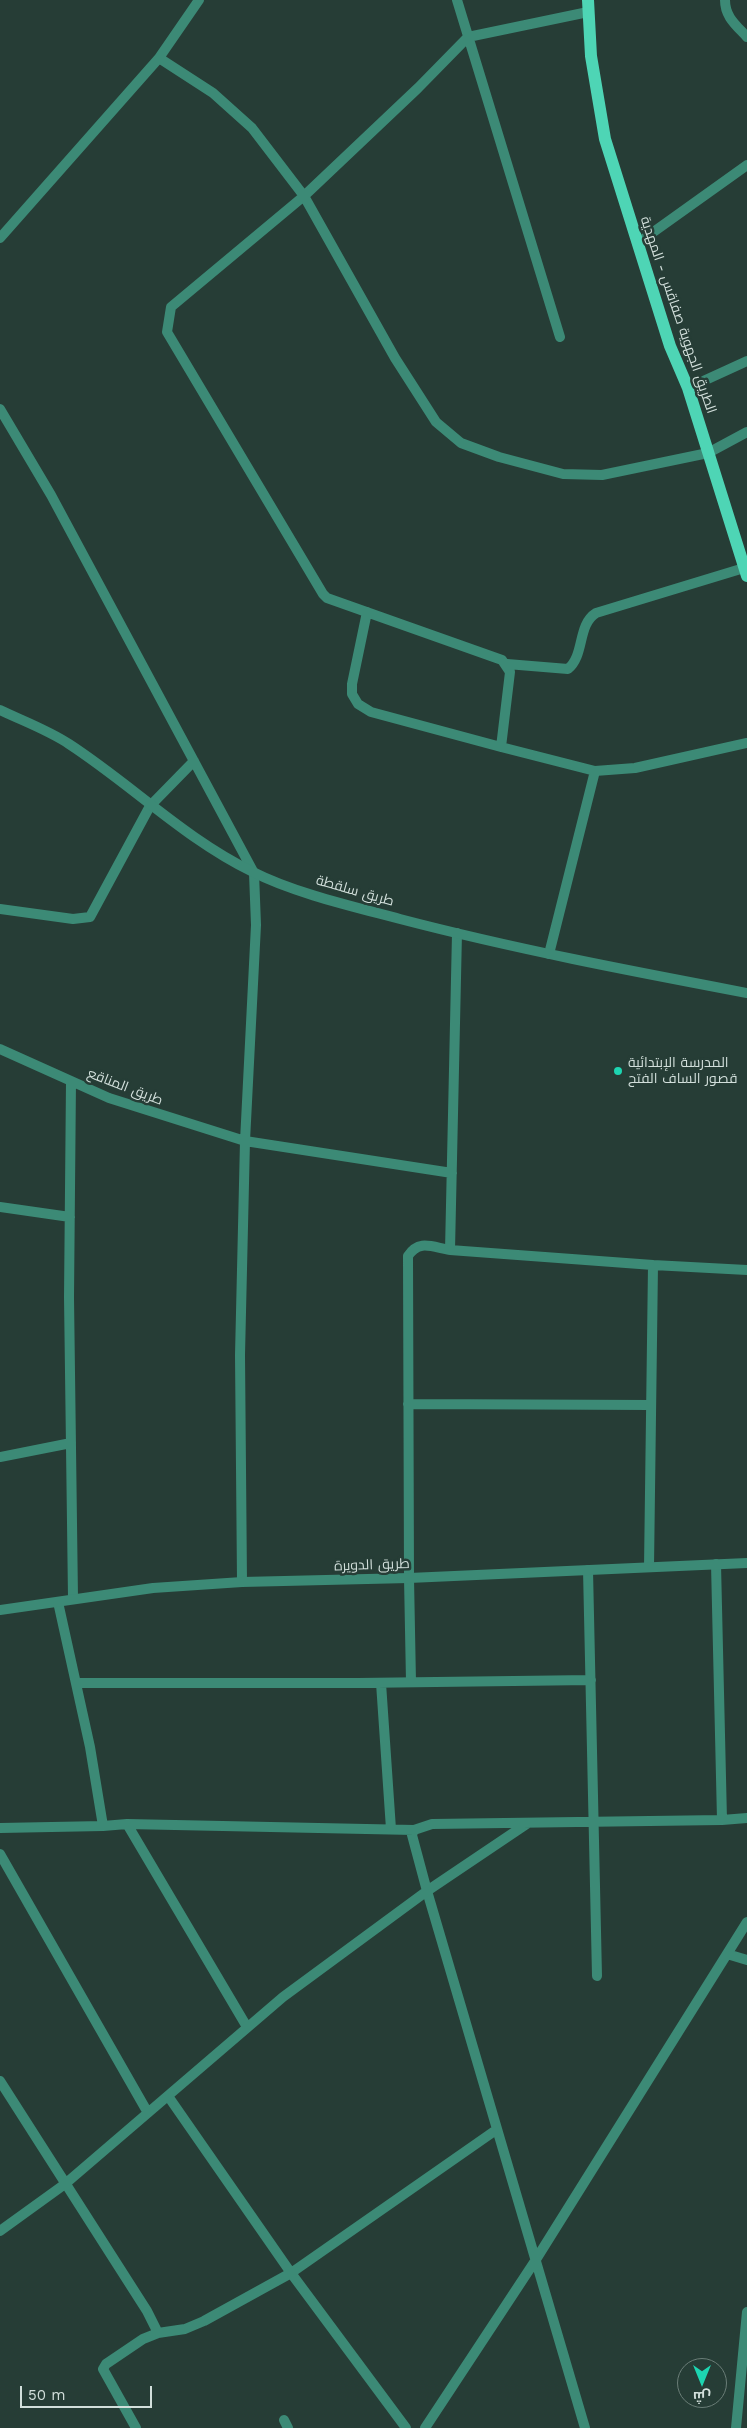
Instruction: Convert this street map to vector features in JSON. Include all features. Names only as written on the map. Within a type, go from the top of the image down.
[{"type":"main road","name":"الطريق الجهوية صفاقس - المهدية","points":[[588,6],[591,56],[605,139],[670,346],[688,388],[746,572]]},
{"type":"street","points":[[0,238],[159,58],[199,0]]},
{"type":"street","points":[[457,0],[560,337]]},
{"type":"street","points":[[725,0],[725,9],[730,18],[747,37]]},
{"type":"street","points":[[501,747],[510,672],[506,664],[502,660],[327,598],[319,590],[167,332],[172,307],[304,196],[418,88],[468,37],[588,6]]},
{"type":"street","points":[[159,58],[214,93],[252,128],[304,196],[395,358],[436,422],[461,442],[499,457],[564,474],[602,475],[708,453],[747,432]]},
{"type":"street","points":[[638,243],[747,165]]},
{"type":"street","points":[[688,388],[747,361]]},
{"type":"street","points":[[0,409],[51,495],[254,873],[256,925],[245,1141],[240,1355],[242,1582]]},
{"type":"street","points":[[506,664],[568,668],[576,662],[590,616],[746,572]]},
{"type":"street","points":[[367,612],[352,684],[352,694],[358,704],[383,716],[420,724],[595,771],[635,768],[747,743]]},
{"type":"street","name":"طريق سلقطة","points":[[0,710],[68,743],[123,783],[150,806],[216,851],[254,873],[363,909],[457,934],[747,993]]},
{"type":"street","points":[[0,909],[73,919],[90,917],[150,806],[194,761]]},
{"type":"street","points":[[549,954],[595,771]]},
{"type":"street","points":[[450,1250],[457,934]]},
{"type":"street","name":"طريق المناقع","points":[[0,1049],[109,1098],[245,1141],[452,1173]]},
{"type":"street","points":[[71,1081],[70,1217],[73,1598]]},
{"type":"street","points":[[0,1207],[70,1217]]},
{"type":"street","points":[[411,1682],[408,1256],[414,1248],[419,1245],[450,1250],[747,1270]]},
{"type":"street","points":[[649,1567],[653,1265]]},
{"type":"street","points":[[408,1404],[651,1405]]},
{"type":"street","points":[[0,1457],[71,1443]]},
{"type":"street","name":"طريق الدويرة","points":[[0,1610],[153,1588],[242,1582],[409,1578],[747,1563]]},
{"type":"street","points":[[716,1564],[722,1820]]},
{"type":"street","points":[[588,1570],[596,1976]]},
{"type":"street","points":[[58,1602],[77,1683],[98,1789],[103,1826]]},
{"type":"street","points":[[77,1683],[381,1683],[591,1680]]},
{"type":"street","points":[[381,1683],[391,1829]]},
{"type":"street","points":[[0,1828],[127,1824],[414,1830],[432,1824],[722,1820],[747,1818]]},
{"type":"street","points":[[0,2231],[65,2184],[283,1997],[427,1891],[528,1823]]},
{"type":"street","points":[[127,1824],[247,2027]]},
{"type":"street","points":[[414,1830],[412,1835],[427,1891],[585,2428]]},
{"type":"street","points":[[0,1854],[148,2113]]},
{"type":"street","points":[[425,2428],[535,2261],[747,1922]]},
{"type":"street","points":[[726,1954],[747,1960]]},
{"type":"street","points":[[0,2081],[147,2311],[158,2333]]},
{"type":"street","points":[[168,2096],[291,2273],[406,2428]]},
{"type":"street","points":[[136,2428],[103,2369],[106,2364],[143,2338],[158,2333],[185,2329],[204,2322],[291,2273],[496,2130]]},
{"type":"street","points":[[736,2428],[747,2312]]},
{"type":"place","name":"المدرسة الإبتدائية قصور الساف الفتح","points":[[618,1071]]}]
